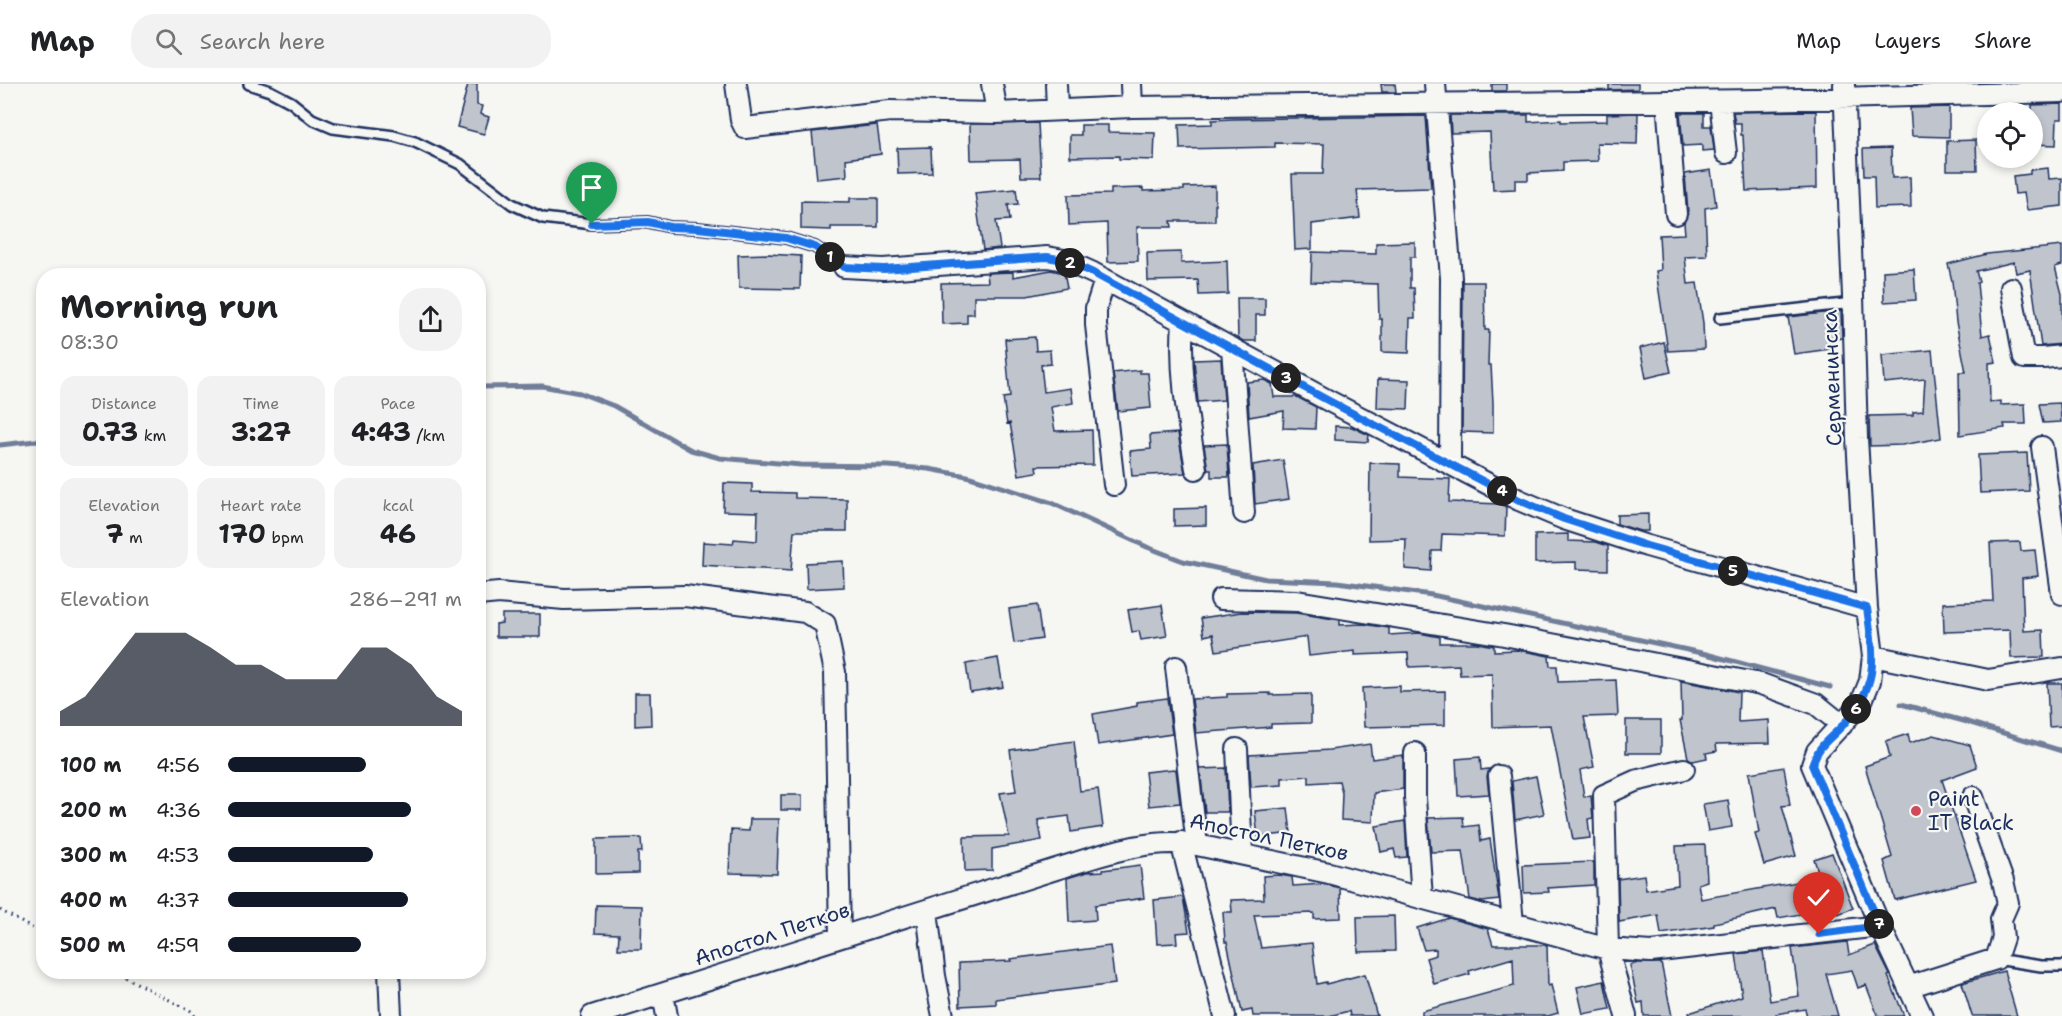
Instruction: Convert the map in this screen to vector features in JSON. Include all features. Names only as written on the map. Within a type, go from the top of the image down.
[{"type":"street","points":[[736,84],[741,120],[746,128],[890,111],[997,113],[1132,107],[1720,101],[1758,92],[2062,92]]},
{"type":"street","points":[[992,84],[997,113]]},
{"type":"street","points":[[1056,84],[1057,109]]},
{"type":"street","points":[[1131,84],[1132,107]]},
{"type":"street","points":[[1435,84],[1451,278],[1450,464]]},
{"type":"street","name":"Серменинска","points":[[1844,91],[1854,303],[1857,438],[1867,608],[1873,657],[1870,681],[1861,703],[1817,751],[1812,765],[1880,926]]},
{"type":"street","points":[[1667,101],[1676,214]]},
{"type":"street","points":[[1720,101],[1726,153]]},
{"type":"street","points":[[844,267],[884,269],[1047,257],[1064,260],[1519,500],[1564,519],[1713,566],[1867,608]]},
{"type":"street","points":[[1105,280],[1096,308],[1096,325],[1114,485]]},
{"type":"street","points":[[2011,288],[2024,358],[2062,356]]},
{"type":"street","points":[[1183,322],[1181,346],[1183,383],[1196,469]]},
{"type":"street","points":[[1232,348],[1244,513]]},
{"type":"street","points":[[2042,447],[2058,525],[2062,594]]},
{"type":"street","points":[[486,594],[500,593],[564,599],[685,596],[805,612],[825,624],[835,672],[840,937]]},
{"type":"street","points":[[1221,600],[1297,601],[1504,635],[1761,684],[1816,704],[1842,725]]},
{"type":"street","points":[[1873,657],[1988,680],[2062,668]]},
{"type":"street","points":[[1176,667],[1189,843],[1225,1016]]},
{"type":"street","points":[[1237,749],[1242,853]]},
{"type":"street","points":[[1415,753],[1415,798],[1422,898]]},
{"type":"street","points":[[1626,1016],[1608,949],[1604,795],[1635,780],[1684,769]]},
{"type":"street","points":[[1499,776],[1513,923]]},
{"type":"street","points":[[1908,987],[1996,959],[2003,938],[2001,919],[2008,903],[2003,881],[1973,797]]},
{"type":"street","name":"Апостол Петков","points":[[592,1016],[1142,844],[1189,843],[1242,853],[1329,873],[1608,949],[1651,952],[1880,926]]},
{"type":"street","points":[[927,911],[935,976],[943,1016]]},
{"type":"street","points":[[1880,926],[1922,1016]]},
{"type":"street","points":[[389,979],[391,1016]]},
{"type":"street","points":[[663,994],[667,1016]]},
{"type":"lane","points":[[249,84],[270,91],[291,102],[312,119],[333,128],[415,142],[460,164],[512,204],[543,218],[592,224],[648,222],[670,227],[786,238],[815,247],[844,267]]},
{"type":"lane","points":[[1720,318],[1854,303]]},
{"type":"lane","points":[[1996,959],[2041,966],[2062,966]]},
{"type":"path","points":[[0,910],[36,930]]},
{"type":"path","points":[[129,979],[191,1011],[195,1016]]},
{"type":"building","points":[[468,84],[477,84],[477,105],[482,106],[480,114],[489,117],[484,134],[457,127]]},
{"type":"building","points":[[1381,84],[1395,84],[1396,92],[1382,92]]},
{"type":"building","points":[[1492,84],[1506,84],[1506,91],[1492,91]]},
{"type":"building","points":[[1609,84],[1638,84],[1638,89],[1609,90]]},
{"type":"building","points":[[2062,104],[2062,119],[2057,119],[2056,145],[2043,144],[2043,105]]},
{"type":"building","points":[[1949,107],[1949,137],[1912,136],[1910,108]]},
{"type":"building","points":[[1816,111],[1817,188],[1746,191],[1743,135],[1741,135],[1741,123],[1735,123],[1733,112]]},
{"type":"building","points":[[1638,113],[1637,144],[1597,143],[1598,161],[1563,162],[1563,171],[1528,173],[1528,180],[1515,180],[1515,189],[1493,190],[1490,132],[1451,133],[1450,115],[1528,115],[1528,122],[1561,120],[1561,122],[1607,121],[1607,114]]},
{"type":"building","points":[[1680,113],[1704,113],[1704,126],[1711,126],[1714,150],[1702,151],[1702,145],[1683,146]]},
{"type":"building","points":[[1426,116],[1431,188],[1357,190],[1360,218],[1312,224],[1312,249],[1295,250],[1292,174],[1323,174],[1324,144],[1275,143],[1275,147],[1180,149],[1179,125],[1212,124],[1212,120]]},
{"type":"building","points":[[1038,123],[1041,177],[1021,177],[1020,159],[971,160],[970,124]]},
{"type":"building","points":[[877,125],[881,154],[846,159],[847,176],[817,179],[812,132]]},
{"type":"building","points":[[1081,125],[1108,125],[1108,132],[1155,133],[1154,160],[1119,159],[1119,156],[1070,157],[1070,135],[1081,135]]},
{"type":"building","points":[[1976,140],[1977,170],[1947,170],[1947,141]]},
{"type":"building","points":[[931,147],[932,173],[898,174],[897,148]]},
{"type":"building","points":[[1891,148],[1892,178],[1910,177],[1911,207],[1875,208],[1874,176],[1864,176],[1863,149]]},
{"type":"building","points":[[2048,168],[2049,179],[2062,178],[2062,206],[2027,210],[2024,193],[2015,194],[2013,176],[2030,174],[2030,170]]},
{"type":"building","points":[[1711,170],[1716,206],[1705,208],[1707,256],[1685,257],[1688,284],[1697,283],[1704,349],[1668,351],[1656,271],[1661,270],[1659,235],[1685,234],[1684,223],[1688,213],[1685,174]]},
{"type":"building","points":[[1215,186],[1215,221],[1171,221],[1172,227],[1137,227],[1138,261],[1108,262],[1107,223],[1069,225],[1068,195],[1111,194],[1111,189],[1184,190],[1184,187]]},
{"type":"building","points":[[1016,189],[1018,204],[1008,205],[1010,220],[996,221],[1000,248],[983,250],[975,193]]},
{"type":"building","points":[[850,198],[878,198],[878,227],[801,229],[801,201],[850,202]]},
{"type":"building","points":[[1415,242],[1415,257],[1410,257],[1410,288],[1414,288],[1415,318],[1410,318],[1409,353],[1382,352],[1382,319],[1379,319],[1378,284],[1311,282],[1312,252],[1376,254],[1376,243]]},
{"type":"building","points":[[2062,246],[2062,265],[2055,267],[2062,294],[2062,344],[2041,346],[2030,270],[2016,273],[2014,262],[1976,271],[1979,282],[1977,283],[1982,336],[1990,334],[1996,362],[1989,363],[1990,402],[2001,401],[2001,405],[2025,404],[2026,424],[2004,424],[2005,428],[1960,435],[1959,372],[1966,372],[1948,264],[1987,254]]},
{"type":"building","points":[[1181,252],[1181,263],[1227,261],[1228,294],[1199,295],[1198,280],[1148,281],[1147,253]]},
{"type":"building","points":[[738,255],[801,256],[800,289],[739,288]]},
{"type":"building","points":[[1914,269],[1916,300],[1884,302],[1883,271]]},
{"type":"building","points":[[1051,270],[1064,273],[1067,288],[1027,296],[974,296],[974,314],[967,314],[967,323],[942,324],[941,283],[988,282],[987,273],[1013,272],[1013,277]]},
{"type":"building","points":[[1463,282],[1484,282],[1485,330],[1489,330],[1488,365],[1491,365],[1493,433],[1462,432]]},
{"type":"building","points":[[1237,298],[1265,298],[1265,315],[1256,315],[1256,341],[1243,341],[1238,338]]},
{"type":"building","points":[[1841,311],[1842,338],[1829,340],[1830,349],[1794,354],[1788,317]]},
{"type":"building","points":[[1035,337],[1036,351],[1050,350],[1051,364],[1041,365],[1044,392],[1071,388],[1073,403],[1051,407],[1055,431],[1092,430],[1093,465],[1036,466],[1037,472],[1019,475],[1003,398],[1010,397],[1005,339]]},
{"type":"building","points":[[1664,342],[1671,372],[1646,378],[1640,348]]},
{"type":"building","points":[[1932,350],[1941,438],[1902,445],[1870,446],[1869,416],[1913,415],[1913,412],[1923,411],[1925,379],[1884,383],[1882,355]]},
{"type":"building","points":[[1221,359],[1224,400],[1198,402],[1194,360]]},
{"type":"building","points":[[1140,370],[1140,373],[1148,373],[1151,408],[1118,411],[1113,373]]},
{"type":"building","points":[[1378,379],[1409,380],[1408,409],[1377,408]]},
{"type":"building","points":[[1264,380],[1272,384],[1274,397],[1297,397],[1316,407],[1315,429],[1283,428],[1284,411],[1249,417],[1247,382]]},
{"type":"building","points":[[2060,403],[2061,422],[2043,423],[2039,404]]},
{"type":"building","points":[[1335,426],[1352,427],[1369,435],[1368,442],[1335,440]]},
{"type":"building","points":[[1178,433],[1185,473],[1132,476],[1130,451],[1151,449],[1150,435]]},
{"type":"building","points":[[1227,444],[1229,477],[1211,477],[1204,445]]},
{"type":"building","points":[[2027,453],[2029,491],[1980,493],[1978,455]]},
{"type":"building","points":[[1283,460],[1289,499],[1255,504],[1253,465]]},
{"type":"building","points":[[1370,463],[1400,464],[1400,477],[1450,479],[1449,502],[1501,504],[1506,507],[1505,536],[1442,534],[1441,551],[1432,551],[1431,571],[1405,569],[1406,539],[1369,540]]},
{"type":"building","points":[[724,483],[752,484],[752,492],[795,493],[795,498],[847,499],[847,531],[794,531],[791,571],[702,565],[703,542],[733,544],[734,539],[757,541],[758,512],[723,511]]},
{"type":"building","points":[[1206,508],[1206,525],[1174,526],[1174,509]]},
{"type":"building","points":[[1648,514],[1648,531],[1617,524],[1617,515]]},
{"type":"building","points":[[1568,534],[1568,541],[1596,542],[1608,546],[1608,570],[1576,569],[1576,562],[1535,563],[1535,535]]},
{"type":"building","points":[[2020,542],[2021,551],[2035,550],[2038,576],[2022,578],[2024,631],[2043,630],[2044,657],[2011,658],[2010,630],[1944,632],[1943,603],[1993,601],[1990,543]]},
{"type":"building","points":[[843,561],[844,587],[807,589],[806,563]]},
{"type":"building","points":[[1037,605],[1042,639],[1014,643],[1009,609]]},
{"type":"building","points":[[1162,605],[1167,636],[1141,640],[1139,631],[1132,632],[1128,610]]},
{"type":"building","points":[[1242,612],[1296,613],[1340,620],[1340,625],[1363,624],[1389,628],[1389,635],[1419,633],[1440,637],[1440,643],[1477,643],[1494,646],[1494,651],[1518,650],[1549,656],[1550,666],[1557,666],[1558,682],[1616,680],[1618,716],[1584,717],[1594,767],[1580,770],[1584,797],[1591,796],[1593,818],[1588,819],[1590,838],[1573,840],[1551,725],[1493,727],[1492,674],[1460,675],[1459,665],[1409,667],[1408,653],[1355,655],[1355,651],[1309,656],[1307,637],[1216,651],[1213,634],[1204,636],[1201,618]]},
{"type":"building","points":[[502,614],[540,614],[540,637],[496,637],[496,624],[502,623]]},
{"type":"building","points":[[998,658],[1003,687],[970,692],[966,664]]},
{"type":"building","points":[[1681,681],[1739,692],[1738,722],[1769,720],[1770,743],[1716,744],[1717,751],[1706,753],[1707,758],[1693,761],[1688,758],[1680,720],[1682,720]]},
{"type":"building","points":[[2047,683],[2062,683],[2062,726],[2049,727]]},
{"type":"building","points":[[1400,686],[1400,692],[1445,691],[1445,725],[1364,727],[1362,688]]},
{"type":"building","points":[[635,693],[650,693],[651,725],[635,726]]},
{"type":"building","points":[[1270,693],[1270,695],[1311,694],[1311,723],[1271,724],[1271,727],[1196,733],[1192,699],[1227,697],[1227,694]]},
{"type":"building","points":[[1167,698],[1172,734],[1098,745],[1093,714],[1137,706],[1137,702]]},
{"type":"building","points":[[1626,720],[1661,720],[1661,753],[1626,753]]},
{"type":"building","name":"Paint IT Black","points":[[1908,734],[1910,743],[1934,735],[1970,745],[1977,767],[1942,780],[1976,880],[1895,900],[1884,861],[1892,857],[1865,766],[1890,757],[1886,741]]},
{"type":"building","points":[[1074,741],[1080,791],[1098,789],[1103,827],[1071,832],[1069,816],[1038,820],[1042,840],[992,849],[992,870],[965,871],[964,837],[1009,836],[1000,793],[1016,791],[1010,750]]},
{"type":"building","points":[[1370,744],[1372,759],[1403,755],[1403,789],[1374,793],[1373,822],[1341,820],[1342,793],[1339,781],[1309,783],[1309,776],[1282,778],[1282,785],[1251,787],[1249,755],[1330,750]]},
{"type":"building","points":[[1480,757],[1481,770],[1489,769],[1487,777],[1489,794],[1458,796],[1456,759]]},
{"type":"building","points":[[1784,767],[1790,805],[1782,806],[1796,856],[1764,865],[1755,834],[1759,833],[1749,773]]},
{"type":"building","points":[[1226,768],[1228,812],[1205,812],[1200,769]]},
{"type":"building","points":[[1174,769],[1180,803],[1149,806],[1145,772]]},
{"type":"building","points":[[1536,776],[1544,814],[1515,820],[1512,781]]},
{"type":"building","points":[[781,795],[802,795],[802,810],[781,810]]},
{"type":"building","points":[[1728,800],[1732,827],[1708,831],[1703,804]]},
{"type":"building","points":[[1288,808],[1291,833],[1258,837],[1255,811]]},
{"type":"building","points":[[1463,817],[1464,827],[1479,825],[1481,841],[1490,839],[1499,900],[1482,902],[1470,899],[1463,851],[1431,852],[1428,818]]},
{"type":"building","points":[[750,819],[779,819],[777,874],[729,873],[731,830],[749,831]]},
{"type":"building","points":[[1405,821],[1407,857],[1396,858],[1394,849],[1381,852],[1376,826]]},
{"type":"building","points":[[641,838],[642,852],[638,852],[638,873],[596,874],[596,839]]},
{"type":"building","points":[[1705,845],[1707,881],[1698,884],[1701,899],[1820,878],[1814,859],[1832,853],[1853,908],[1838,914],[1836,908],[1778,918],[1776,909],[1714,923],[1714,926],[1661,934],[1658,915],[1619,922],[1618,879],[1644,875],[1646,890],[1678,885],[1676,846]]},
{"type":"building","points":[[1594,862],[1594,885],[1548,888],[1549,892],[1524,893],[1523,865]]},
{"type":"building","points":[[1140,865],[1144,898],[1095,905],[1096,920],[1069,922],[1067,878],[1087,872]]},
{"type":"building","points":[[1263,876],[1292,877],[1293,886],[1324,884],[1340,888],[1341,918],[1314,919],[1314,913],[1254,915],[1261,948],[1312,943],[1317,984],[1326,982],[1326,984],[1365,974],[1377,1016],[1350,1016],[1349,1011],[1329,1016],[1253,1016],[1252,1010],[1242,1012],[1227,942],[1225,942],[1223,912],[1232,912],[1231,900],[1264,899]]},
{"type":"building","points":[[1183,897],[1189,932],[1176,933],[1177,943],[1157,944],[1154,900]]},
{"type":"building","points":[[596,905],[642,906],[641,949],[618,949],[619,934],[595,933]]},
{"type":"building","points":[[1394,916],[1395,951],[1358,952],[1357,917]]},
{"type":"building","points":[[1449,918],[1488,929],[1493,945],[1547,945],[1548,986],[1551,985],[1558,1013],[1548,1016],[1422,1016],[1422,1011],[1514,986],[1513,958],[1434,984],[1426,958],[1436,955],[1436,949],[1424,950],[1417,928]]},
{"type":"building","points":[[1847,942],[1849,955],[1875,945],[1890,975],[1888,976],[1904,1016],[1878,1016],[1866,985],[1858,988],[1852,970],[1826,974],[1838,1016],[1807,1016],[1805,1009],[1776,1014],[1777,1016],[1690,1016],[1689,1013],[1742,996],[1736,954],[1763,951],[1770,1001],[1799,996],[1792,948]]},
{"type":"building","points":[[1110,946],[1115,984],[996,999],[996,1004],[960,1006],[959,963],[1011,961],[1010,959]]},
{"type":"building","points":[[1661,963],[1672,1016],[1644,1016],[1643,1002],[1638,1003],[1630,965]]},
{"type":"building","points":[[2004,971],[2017,1016],[1972,1016],[1962,983]]},
{"type":"building","points":[[1604,981],[1610,1009],[1583,1014],[1577,987]]},
{"type":"waterway","points":[[486,387],[542,386],[580,393],[614,406],[691,450],[720,458],[801,465],[888,466],[929,469],[967,476],[1052,503],[1183,561],[1266,579],[1337,582],[1432,595],[1706,654],[1830,687]]},
{"type":"waterway","points":[[0,445],[36,441]]},
{"type":"waterway","points":[[1901,704],[2062,751]]},
{"type":"place","name":"Paint IT Black","points":[[1916,811]]},
{"type":"route","points":[[592,224],[648,222],[670,227],[786,238],[815,247],[844,267],[884,269],[1047,257],[1064,260],[1093,273],[1329,401],[1519,500],[1564,519],[1647,546],[1867,608],[1873,657],[1870,681],[1861,703],[1817,751],[1812,765],[1880,926],[1819,934]]}]
